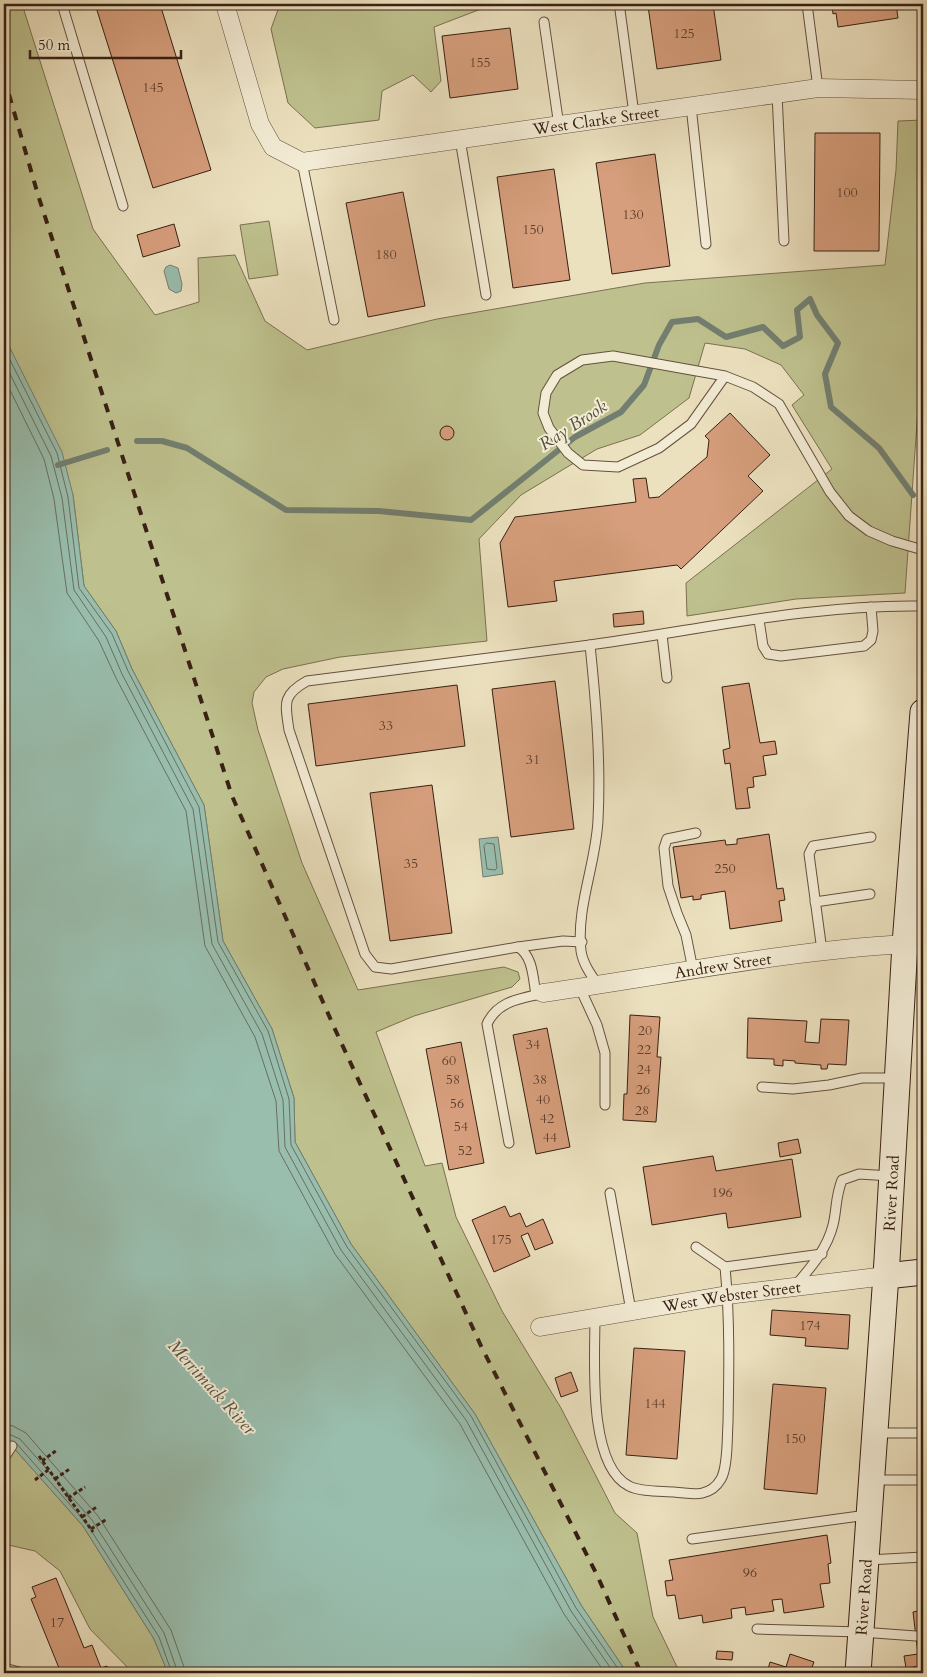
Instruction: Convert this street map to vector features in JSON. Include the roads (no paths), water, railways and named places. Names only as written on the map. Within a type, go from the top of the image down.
[{"type":"street","points":[[225,4],[260,124],[273,147],[302,162]]},
{"type":"street","name":"West Clarke Street","points":[[302,162],[818,88],[923,90]]},
{"type":"street","name":"River Road","points":[[858,1673],[876,1433],[905,944],[923,712]]},
{"type":"street","name":"Andrew Street","points":[[540,994],[822,951],[905,944]]},
{"type":"street","name":"West Webster Street","points":[[540,1327],[796,1285],[923,1272]]},
{"type":"lane","points":[[62,4],[123,206]]},
{"type":"lane","points":[[807,4],[818,88]]},
{"type":"lane","points":[[620,10],[634,114]]},
{"type":"lane","points":[[544,22],[559,126]]},
{"type":"lane","points":[[777,94],[784,241]]},
{"type":"lane","points":[[691,106],[706,244]]},
{"type":"lane","points":[[460,139],[486,295]]},
{"type":"lane","points":[[302,162],[334,320]]},
{"type":"lane","points":[[725,376],[691,424],[659,448],[618,467],[583,466],[568,453],[549,428],[543,413],[546,393],[557,375],[582,360],[613,356],[725,376],[753,387],[779,404],[830,492],[849,516],[869,531],[892,541],[923,550]]},
{"type":"lane","points":[[582,942],[563,941],[518,947],[391,969],[374,967],[365,954],[289,730],[286,705],[292,689],[307,680],[590,645],[759,620],[871,607],[923,606]]},
{"type":"lane","points":[[759,620],[763,646],[768,654],[781,656],[864,646],[871,640],[873,631],[871,607]]},
{"type":"lane","points":[[662,635],[668,678]]},
{"type":"lane","points":[[590,645],[599,766],[598,821],[593,858],[582,908],[581,952],[586,967],[598,985]]},
{"type":"lane","points":[[693,970],[686,935],[668,886],[664,848],[668,839],[696,833]]},
{"type":"lane","points":[[822,951],[809,854],[813,846],[871,837]]},
{"type":"lane","points":[[815,902],[870,894]]},
{"type":"lane","points":[[509,1143],[487,1024],[493,1011],[514,1000],[540,994],[525,951],[518,947]]},
{"type":"lane","points":[[580,988],[597,1025],[605,1053],[605,1105]]},
{"type":"lane","points":[[762,1087],[793,1089],[828,1085],[862,1078],[897,1078]]},
{"type":"lane","points":[[796,1285],[822,1254],[833,1225],[835,1196],[842,1180],[859,1174],[891,1176]]},
{"type":"lane","points":[[610,1193],[631,1311]]},
{"type":"lane","points":[[696,1247],[725,1268],[822,1254]]},
{"type":"lane","points":[[595,1317],[595,1384],[598,1433],[610,1464],[619,1479],[630,1487],[696,1495],[711,1491],[722,1478],[726,1453],[729,1362],[728,1295],[725,1268]]},
{"type":"lane","points":[[876,1433],[923,1433]]},
{"type":"lane","points":[[4,1458],[12,1446]]},
{"type":"lane","points":[[872,1480],[923,1480]]},
{"type":"lane","points":[[692,1539],[870,1515]]},
{"type":"lane","points":[[866,1561],[923,1557]]},
{"type":"lane","points":[[757,1629],[861,1632],[916,1636]]},
{"type":"lane","points":[[4,1668],[23,1673]]},
{"type":"water","points":[[170,265],[178,268],[182,284],[181,291],[176,293],[169,289],[164,271]]},
{"type":"water","name":"Merrimack River","points":[[4,336],[62,452],[73,495],[84,586],[116,631],[132,669],[204,805],[223,941],[272,1029],[294,1098],[295,1142],[351,1244],[475,1414],[581,1605],[627,1673],[168,1673],[154,1639],[83,1526],[12,1446],[4,1442]]},
{"type":"water","points":[[498,837],[503,874],[483,877],[479,839]]},
{"type":"waterway","name":"Ray Brook","points":[[137,441],[162,441],[187,448],[286,510],[379,511],[471,520],[575,437],[621,412],[644,385],[659,345],[672,322],[698,319],[726,337],[763,327],[783,346],[800,337],[797,310],[810,299],[817,315],[838,343],[825,374],[831,407],[879,448],[913,495]]},
{"type":"waterway","name":"Ray Brook","points":[[58,465],[107,450]]},
{"type":"railway","points":[[4,77],[38,195],[232,796],[334,1027],[482,1348],[597,1575],[641,1673]]}]
